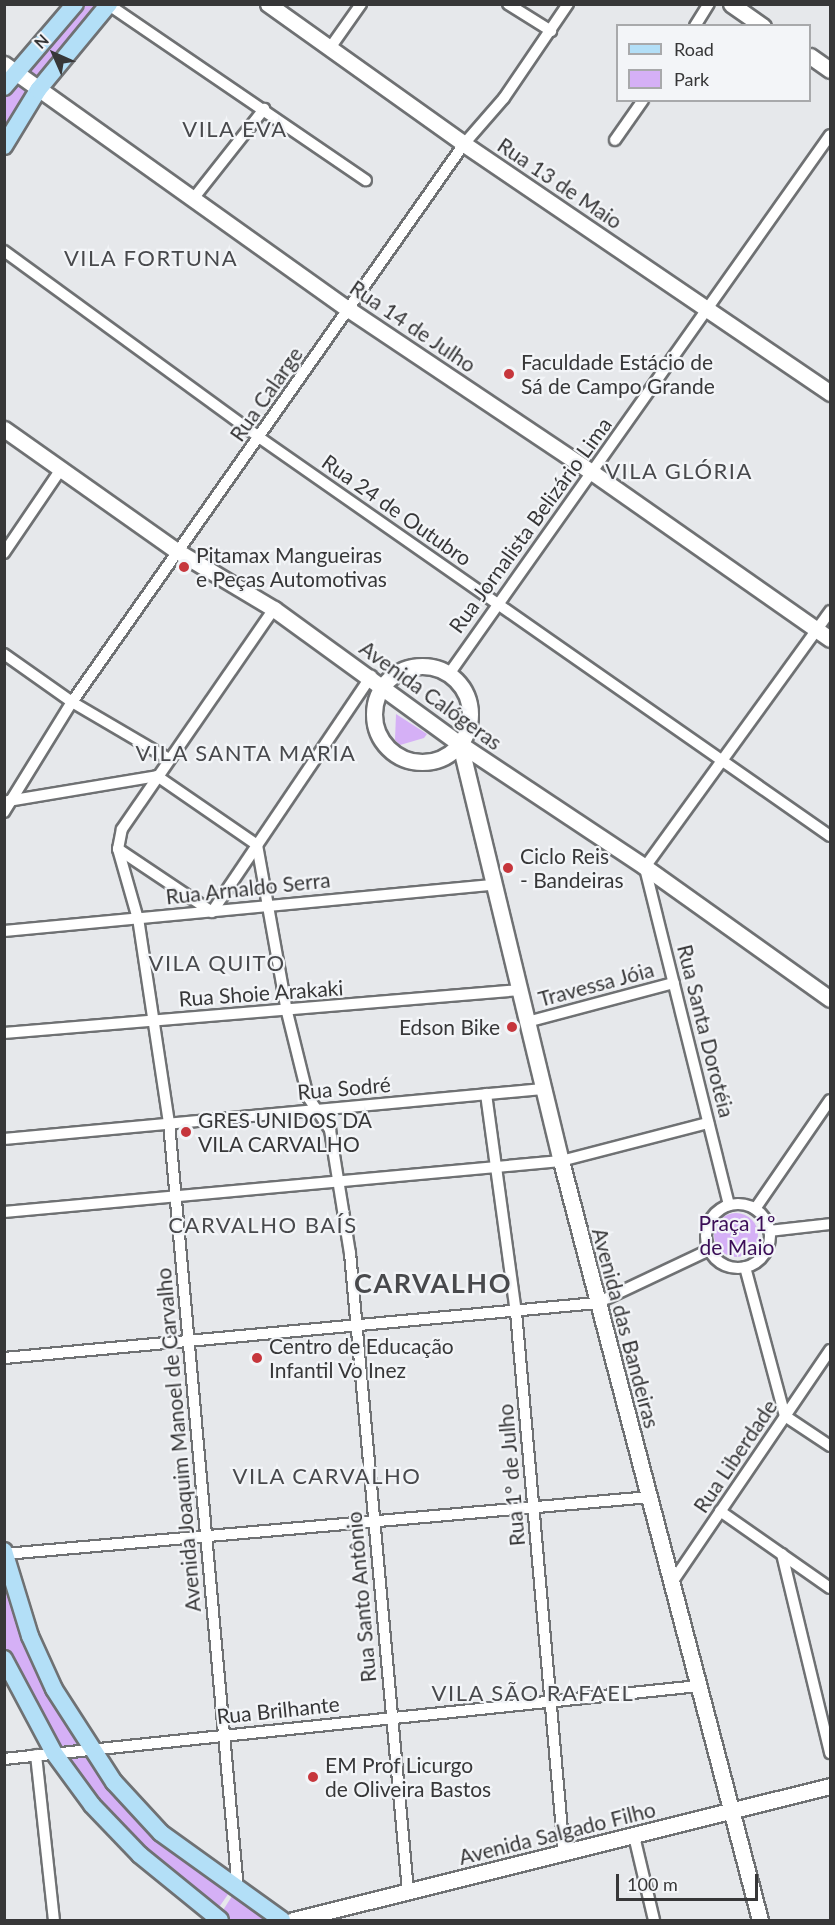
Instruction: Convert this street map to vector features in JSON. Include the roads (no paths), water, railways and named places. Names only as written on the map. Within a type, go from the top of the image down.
[{"type":"main road","points":[[4,87],[10,68],[75,4]]},
{"type":"main road","points":[[4,146],[38,90],[109,5]]},
{"type":"main road","points":[[5,1552],[30,1636],[54,1689],[90,1749],[114,1782],[161,1833],[282,1920]]},
{"type":"main road","points":[[4,1659],[54,1753],[119,1835],[220,1920]]},
{"type":"street","name":"Rua 13 de Maio","points":[[267,4],[464,144],[709,308],[831,393]]},
{"type":"street","points":[[330,48],[361,4]]},
{"type":"street","points":[[508,4],[551,31]]},
{"type":"street","name":"Rua Calarge","points":[[4,812],[8,801],[72,702],[177,551],[260,438],[464,144],[504,98],[568,4]]},
{"type":"street","points":[[696,24],[710,4]]},
{"type":"street","points":[[731,4],[760,24]]},
{"type":"street","points":[[109,5],[366,180]]},
{"type":"street","points":[[811,57],[831,70]]},
{"type":"street","name":"Rua 14 de Julho","points":[[10,68],[348,309],[593,473],[831,639]]},
{"type":"street","points":[[615,140],[642,102]]},
{"type":"street","points":[[193,199],[264,109]]},
{"type":"street","name":"Rua Jornalista Belizário Lima","points":[[449,674],[831,135]]},
{"type":"street","name":"Rua 24 de Outubro","points":[[4,251],[260,438],[831,836]]},
{"type":"street","name":"Avenida Calógeras","points":[[4,429],[177,551],[274,609],[377,681],[460,744],[645,867],[831,999]]},
{"type":"street","points":[[4,553],[62,469]]},
{"type":"street","points":[[274,609],[122,829],[118,849],[212,912],[257,844],[377,681],[407,668],[436,667],[461,684],[471,714],[460,744],[435,761],[405,760],[392,753],[375,728],[377,681]]},
{"type":"street","points":[[645,867],[831,611]]},
{"type":"street","points":[[4,654],[72,702],[169,759]]},
{"type":"street","name":"Avenida das Bandeiras","points":[[460,744],[597,1303],[760,1920]]},
{"type":"street","points":[[8,801],[158,776],[257,844]]},
{"type":"street","name":"Rua Santo Antônio","points":[[257,844],[287,1012],[314,1110],[330,1130],[339,1180],[357,1326],[408,1892]]},
{"type":"street","name":"Avenida Joaquim Manoel de Carvalho","points":[[118,849],[138,919],[169,1123],[238,1890]]},
{"type":"street","name":"Rua Santa Dorotéia","points":[[645,867],[729,1205]]},
{"type":"street","name":"Rua Arnaldo Serra","points":[[4,931],[495,885]]},
{"type":"street","name":"Travessa Jóia","points":[[527,1022],[674,984]]},
{"type":"street","name":"Rua Shoie Arakaki","points":[[4,1033],[154,1020],[287,1012],[520,990]]},
{"type":"street","name":"Rua Sodré","points":[[4,1139],[543,1089]]},
{"type":"street","name":"Rua 1º de Julho","points":[[486,1094],[495,1168],[509,1242],[564,1853]]},
{"type":"street","points":[[755,1209],[831,1100]]},
{"type":"street","points":[[4,1212],[561,1161],[708,1123]]},
{"type":"street","points":[[729,1205],[755,1209],[769,1231],[761,1257],[745,1267],[720,1263],[709,1250],[706,1239],[711,1218],[729,1205]]},
{"type":"street","points":[[769,1231],[831,1224]]},
{"type":"street","points":[[4,1358],[597,1303],[709,1250]]},
{"type":"street","points":[[745,1267],[785,1416],[831,1446]]},
{"type":"street","name":"Rua Liberdade","points":[[671,1584],[831,1350]]},
{"type":"street","points":[[5,1552],[650,1497]]},
{"type":"street","points":[[720,1511],[831,1588]]},
{"type":"street","points":[[782,1554],[831,1753]]},
{"type":"street","name":"Rua Brilhante","points":[[4,1758],[698,1686]]},
{"type":"street","points":[[36,1755],[54,1920]]},
{"type":"street","name":"Avenida Salgado Filho","points":[[293,1920],[831,1786]]},
{"type":"street","points":[[634,1836],[654,1920]]},
{"type":"place","name":"Faculdade Estácio de Sá de Campo Grande","points":[[509,374]]},
{"type":"place","name":"Pitamax Mangueiras e Peças Automotivas","points":[[184,567]]},
{"type":"place","name":"Ciclo Reis - Bandeiras","points":[[508,868]]},
{"type":"place","name":"Edson Bike","points":[[512,1027]]},
{"type":"place","name":"GRES UNIDOS DA VILA CARVALHO","points":[[186,1132]]},
{"type":"place","name":"Centro de Educação Infantil Vo Inez","points":[[257,1358]]},
{"type":"place","name":"EM Prof Licurgo de Oliveira Bastos","points":[[313,1777]]},
{"type":"district","name":"VILA EVA","points":[[235,129]]},
{"type":"district","name":"VILA FORTUNA","points":[[151,258]]},
{"type":"district","name":"VILA GLÓRIA","points":[[679,471]]},
{"type":"district","name":"VILA SANTA MARIA","points":[[246,753]]},
{"type":"district","name":"VILA QUITO","points":[[217,963]]},
{"type":"district","name":"CARVALHO BAÍS","points":[[263,1225]]},
{"type":"district","name":"CARVALHO","points":[[433,1283]]},
{"type":"district","name":"VILA CARVALHO","points":[[327,1476]]},
{"type":"district","name":"VILA SÃO RAFAEL","points":[[533,1693]]},
{"type":"park label","name":"Praça 1º de Maio","points":[[737,1235]]}]
